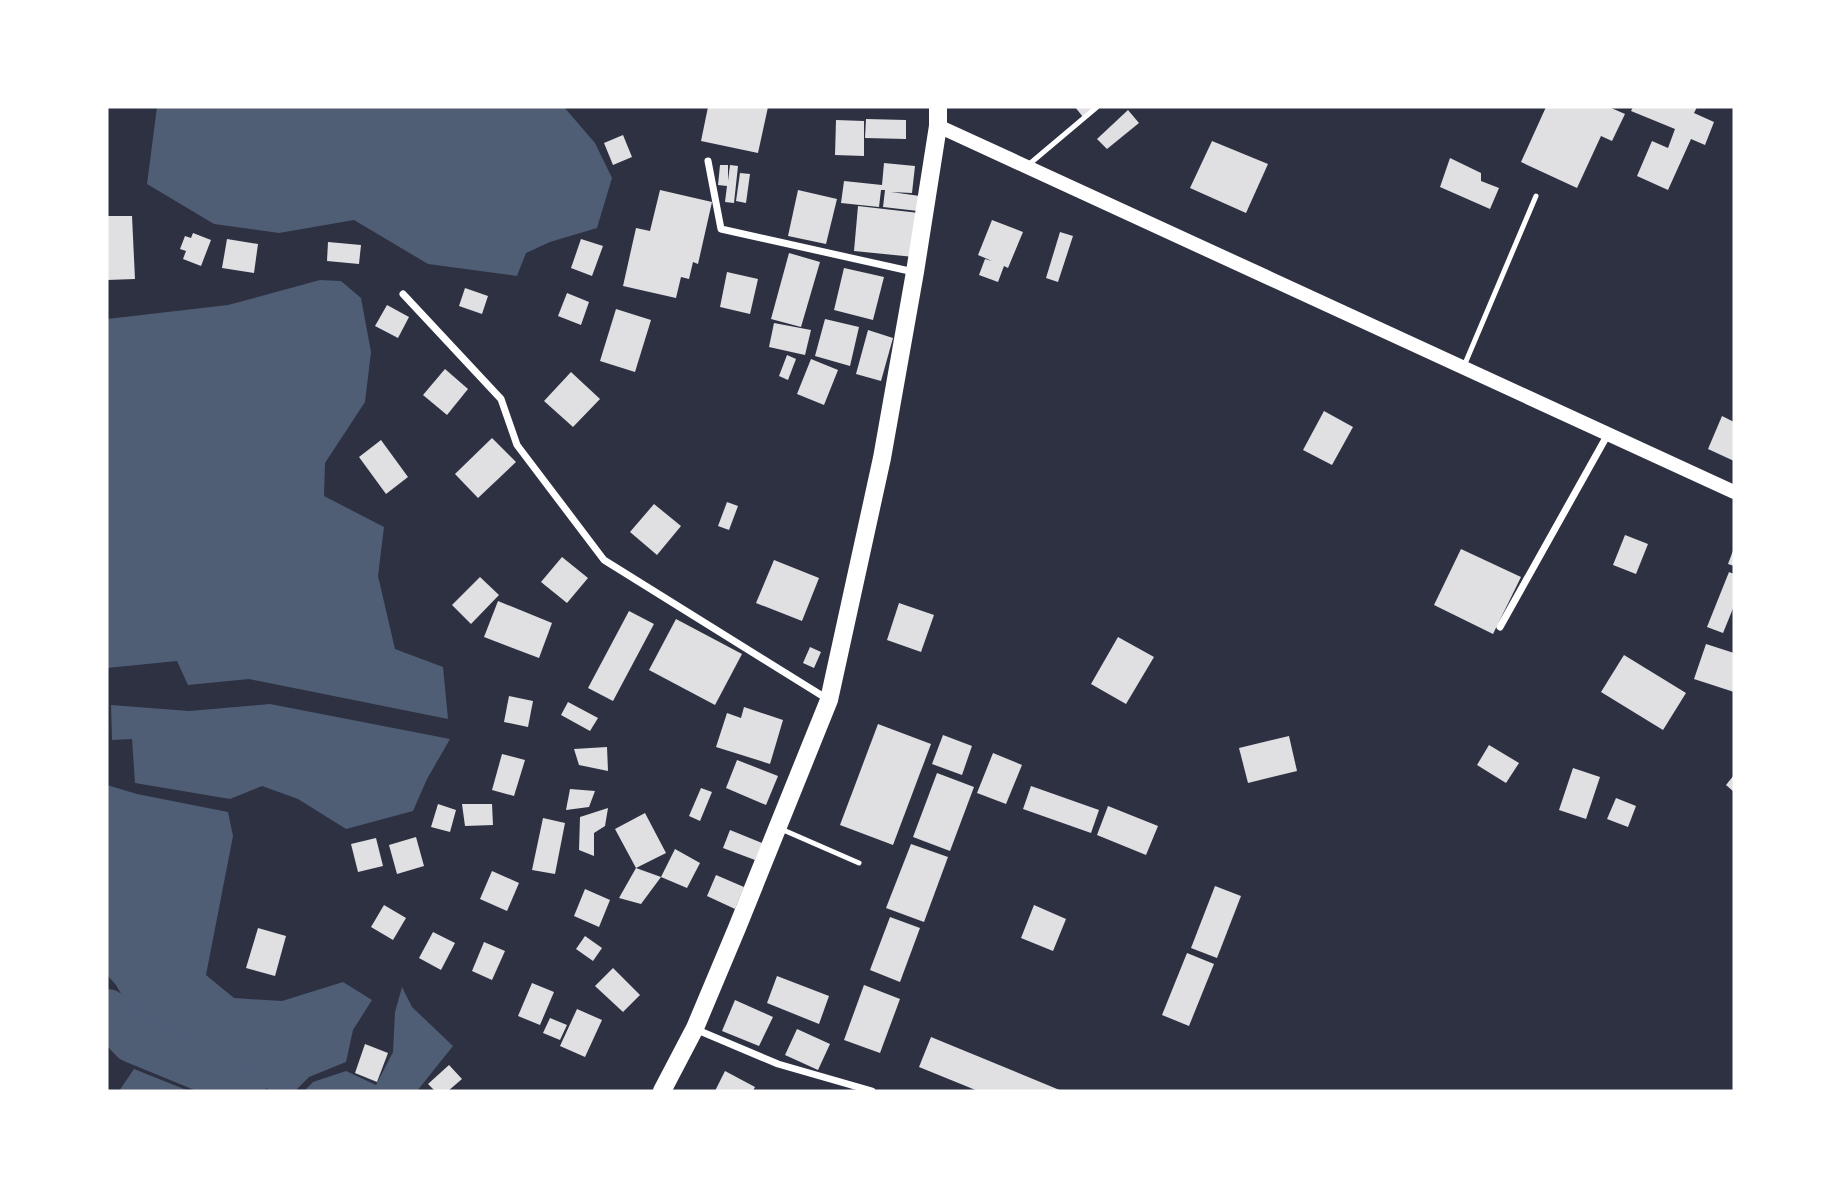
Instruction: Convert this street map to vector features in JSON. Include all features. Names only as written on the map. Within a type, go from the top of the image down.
[{"type":"main road","points":[[662,1091],[695,1028],[830,700],[882,458],[915,272],[939,113],[1027,166],[1734,492]]},
{"type":"street","points":[[708,161],[721,229],[915,272]]},
{"type":"street","points":[[403,294],[501,399],[517,445],[604,559],[830,700]]},
{"type":"street","points":[[1500,627],[1608,433]]},
{"type":"street","points":[[695,1028],[778,1064],[872,1091]]},
{"type":"lane","points":[[1027,166],[1097,107]]},
{"type":"lane","points":[[1464,366],[1536,196]]},
{"type":"lane","points":[[778,827],[859,863]]},
{"type":"water","points":[[157,107],[564,107],[595,143],[612,178],[597,228],[550,242],[526,253],[517,276],[428,264],[354,220],[279,233],[214,224],[147,184]]},
{"type":"water","points":[[320,280],[341,281],[361,298],[371,352],[365,402],[325,463],[324,496],[384,527],[378,576],[395,649],[443,667],[448,719],[249,679],[188,685],[177,661],[107,668],[107,319],[228,305]]},
{"type":"water","points":[[270,704],[450,739],[427,779],[413,811],[346,829],[298,799],[262,786],[230,799],[135,783],[132,739],[112,740],[111,705],[189,711]]},
{"type":"water","points":[[107,785],[137,794],[228,812],[233,836],[206,975],[234,998],[282,1001],[343,982],[372,1000],[353,1030],[346,1062],[309,1077],[295,1091],[270,1091],[229,1060],[139,1025],[116,985],[107,975]]},
{"type":"water","points":[[402,987],[412,1007],[453,1046],[417,1091],[304,1091],[313,1082],[346,1071],[376,1085],[393,1052],[395,1012]]},
{"type":"water","points":[[134,1069],[189,1091],[119,1091]]},
{"type":"building","points":[[708,107],[768,107],[758,153],[701,141]]},
{"type":"building","points":[[1075,107],[1095,107],[1083,117]]},
{"type":"building","points":[[1546,107],[1609,107],[1625,114],[1612,141],[1601,136],[1577,188],[1521,162]]},
{"type":"building","points":[[1633,107],[1697,107],[1694,113],[1714,122],[1705,145],[1691,139],[1668,190],[1637,176],[1652,141],[1668,148],[1675,129],[1631,111]]},
{"type":"building","points":[[1128,110],[1139,123],[1107,149],[1097,139]]},
{"type":"building","points":[[866,119],[906,120],[906,139],[865,138]]},
{"type":"building","points":[[836,120],[864,121],[864,156],[835,155]]},
{"type":"building","points":[[623,135],[632,157],[613,165],[604,143]]},
{"type":"building","points":[[1212,141],[1268,164],[1246,213],[1190,188]]},
{"type":"building","points":[[1450,158],[1481,173],[1481,181],[1499,188],[1490,209],[1440,187]]},
{"type":"building","points":[[884,163],[915,166],[912,193],[891,192],[920,196],[918,211],[883,207],[885,190],[881,190],[879,207],[841,203],[844,181],[882,185]]},
{"type":"building","points":[[720,165],[728,165],[728,181],[730,165],[738,166],[734,203],[725,202],[727,186],[718,185]]},
{"type":"building","points":[[740,173],[750,174],[746,203],[736,201]]},
{"type":"building","points":[[660,190],[712,202],[698,264],[693,262],[689,279],[681,277],[676,298],[623,286],[636,228],[650,231]]},
{"type":"building","points":[[798,190],[837,199],[826,244],[788,236]]},
{"type":"building","points":[[858,206],[919,213],[914,257],[854,251]]},
{"type":"building","points":[[107,216],[132,216],[135,279],[107,280]]},
{"type":"building","points":[[992,220],[1023,232],[1008,268],[1004,266],[998,282],[979,275],[985,259],[992,261],[978,255]]},
{"type":"building","points":[[1060,232],[1073,236],[1058,282],[1046,278]]},
{"type":"building","points":[[193,233],[211,240],[201,266],[183,259],[186,251],[180,249],[185,236],[191,238]]},
{"type":"building","points":[[227,239],[258,244],[254,273],[222,268]]},
{"type":"building","points":[[581,239],[603,246],[592,276],[571,268]]},
{"type":"building","points":[[328,242],[361,245],[359,264],[327,261]]},
{"type":"building","points":[[789,253],[820,262],[801,327],[771,319]]},
{"type":"building","points":[[844,268],[884,277],[873,320],[834,310]]},
{"type":"building","points":[[727,272],[758,279],[750,314],[720,307]]},
{"type":"building","points":[[465,288],[488,296],[482,314],[459,306]]},
{"type":"building","points":[[567,293],[589,302],[581,325],[558,316]]},
{"type":"building","points":[[387,305],[409,317],[398,338],[375,326]]},
{"type":"building","points":[[616,309],[651,320],[635,372],[600,361]]},
{"type":"building","points":[[825,319],[859,327],[850,366],[815,356]]},
{"type":"building","points":[[774,323],[811,330],[805,355],[769,347]]},
{"type":"building","points":[[868,330],[893,338],[881,381],[856,374]]},
{"type":"building","points":[[787,355],[796,359],[788,380],[779,376]]},
{"type":"building","points":[[811,359],[838,370],[824,405],[797,394]]},
{"type":"building","points":[[445,369],[468,389],[447,415],[423,395]]},
{"type":"building","points":[[571,372],[600,399],[573,427],[544,401]]},
{"type":"building","points":[[1324,411],[1353,427],[1332,465],[1303,450]]},
{"type":"building","points":[[1722,416],[1734,422],[1734,461],[1708,449]]},
{"type":"building","points":[[492,438],[516,462],[478,498],[455,474]]},
{"type":"building","points":[[381,440],[408,477],[386,494],[359,457]]},
{"type":"building","points":[[727,502],[738,506],[729,530],[718,526]]},
{"type":"building","points":[[654,504],[681,526],[657,555],[630,532]]},
{"type":"building","points":[[1625,535],[1648,544],[1636,574],[1613,565]]},
{"type":"building","points":[[1734,548],[1734,566],[1728,564]]},
{"type":"building","points":[[1461,549],[1521,577],[1493,634],[1434,605]]},
{"type":"building","points":[[562,557],[588,578],[567,603],[541,582]]},
{"type":"building","points":[[774,560],[819,578],[802,621],[756,603]]},
{"type":"building","points":[[1729,572],[1734,574],[1734,606],[1723,633],[1707,627]]},
{"type":"building","points":[[480,577],[499,595],[471,624],[452,605]]},
{"type":"building","points":[[498,601],[552,623],[539,658],[484,637]]},
{"type":"building","points":[[899,603],[934,615],[921,652],[887,640]]},
{"type":"building","points":[[629,611],[654,624],[613,701],[588,688]]},
{"type":"building","points":[[676,619],[742,654],[715,705],[649,670]]},
{"type":"building","points":[[1118,637],[1154,657],[1126,704],[1091,684]]},
{"type":"building","points":[[1706,644],[1734,653],[1734,692],[1694,679]]},
{"type":"building","points":[[810,647],[821,652],[814,668],[803,663]]},
{"type":"building","points":[[1624,655],[1686,693],[1663,730],[1601,692]]},
{"type":"building","points":[[509,696],[533,701],[528,727],[504,722]]},
{"type":"building","points":[[568,702],[598,718],[590,731],[561,715]]},
{"type":"building","points":[[744,707],[783,720],[770,764],[716,747],[727,713],[741,718]]},
{"type":"building","points":[[878,724],[931,744],[893,845],[840,825]]},
{"type":"building","points":[[943,735],[972,746],[962,775],[932,764]]},
{"type":"building","points":[[1289,736],[1297,771],[1248,783],[1239,748]]},
{"type":"building","points":[[1489,745],[1519,763],[1506,783],[1477,765]]},
{"type":"building","points":[[607,747],[608,771],[579,765],[574,749]]},
{"type":"building","points":[[993,753],[1022,765],[1006,804],[977,793]]},
{"type":"building","points":[[502,754],[525,760],[514,796],[492,790]]},
{"type":"building","points":[[737,760],[778,776],[766,805],[726,788]]},
{"type":"building","points":[[1573,768],[1600,777],[1586,819],[1559,810]]},
{"type":"building","points":[[937,773],[974,787],[950,851],[913,837]]},
{"type":"building","points":[[1734,775],[1734,792],[1726,785]]},
{"type":"building","points":[[1031,786],[1099,810],[1091,833],[1023,809]]},
{"type":"building","points":[[701,788],[712,792],[700,821],[689,816]]},
{"type":"building","points":[[570,789],[595,791],[589,807],[566,810]]},
{"type":"building","points":[[1616,798],[1636,806],[1628,827],[1607,819]]},
{"type":"building","points":[[438,804],[456,810],[450,832],[431,827]]},
{"type":"building","points":[[462,804],[492,804],[493,825],[465,826]]},
{"type":"building","points":[[1108,806],[1158,826],[1146,855],[1097,835]]},
{"type":"building","points":[[608,808],[605,826],[594,833],[594,856],[579,850],[580,817]]},
{"type":"building","points":[[645,813],[666,853],[636,868],[615,829]]},
{"type":"building","points":[[543,818],[565,823],[555,874],[532,870]]},
{"type":"building","points":[[730,830],[762,843],[755,860],[723,848]]},
{"type":"building","points":[[416,837],[424,866],[397,874],[389,845]]},
{"type":"building","points":[[376,838],[383,866],[358,872],[351,844]]},
{"type":"building","points":[[911,844],[948,857],[924,922],[886,908]]},
{"type":"building","points":[[675,849],[700,863],[687,888],[661,877]]},
{"type":"building","points":[[636,868],[661,877],[641,904],[619,898]]},
{"type":"building","points":[[492,871],[519,883],[507,911],[480,899]]},
{"type":"building","points":[[716,875],[744,887],[735,909],[707,896]]},
{"type":"building","points":[[1215,886],[1241,896],[1217,958],[1191,948]]},
{"type":"building","points":[[585,889],[610,900],[599,927],[574,916]]},
{"type":"building","points":[[384,905],[406,918],[393,940],[371,927]]},
{"type":"building","points":[[1034,905],[1066,919],[1053,951],[1021,938]]},
{"type":"building","points":[[890,917],[920,928],[900,982],[870,970]]},
{"type":"building","points":[[258,928],[286,936],[275,976],[246,968]]},
{"type":"building","points":[[433,932],[455,943],[441,970],[419,958]]},
{"type":"building","points":[[585,936],[602,948],[593,961],[576,949]]},
{"type":"building","points":[[484,942],[505,951],[492,980],[472,971]]},
{"type":"building","points":[[1187,953],[1214,964],[1189,1026],[1162,1015]]},
{"type":"building","points":[[613,968],[640,995],[623,1012],[595,986]]},
{"type":"building","points":[[777,976],[829,996],[819,1024],[767,1003]]},
{"type":"building","points":[[532,983],[554,992],[540,1025],[518,1016]]},
{"type":"building","points":[[864,985],[900,999],[880,1053],[844,1040]]},
{"type":"building","points":[[735,1000],[773,1017],[759,1046],[722,1031]]},
{"type":"building","points":[[577,1009],[602,1020],[585,1057],[560,1046]]},
{"type":"building","points":[[550,1018],[567,1025],[560,1040],[543,1033]]},
{"type":"building","points":[[797,1029],[830,1044],[818,1070],[785,1055]]},
{"type":"building","points":[[931,1037],[1062,1091],[978,1091],[919,1067]]},
{"type":"building","points":[[365,1044],[388,1053],[377,1082],[355,1073]]},
{"type":"building","points":[[449,1065],[462,1079],[448,1091],[435,1091],[428,1084]]},
{"type":"building","points":[[725,1071],[755,1087],[753,1091],[715,1091]]},
{"type":"waterway","points":[[107,1012],[133,1040],[233,1081],[243,1091]]}]
